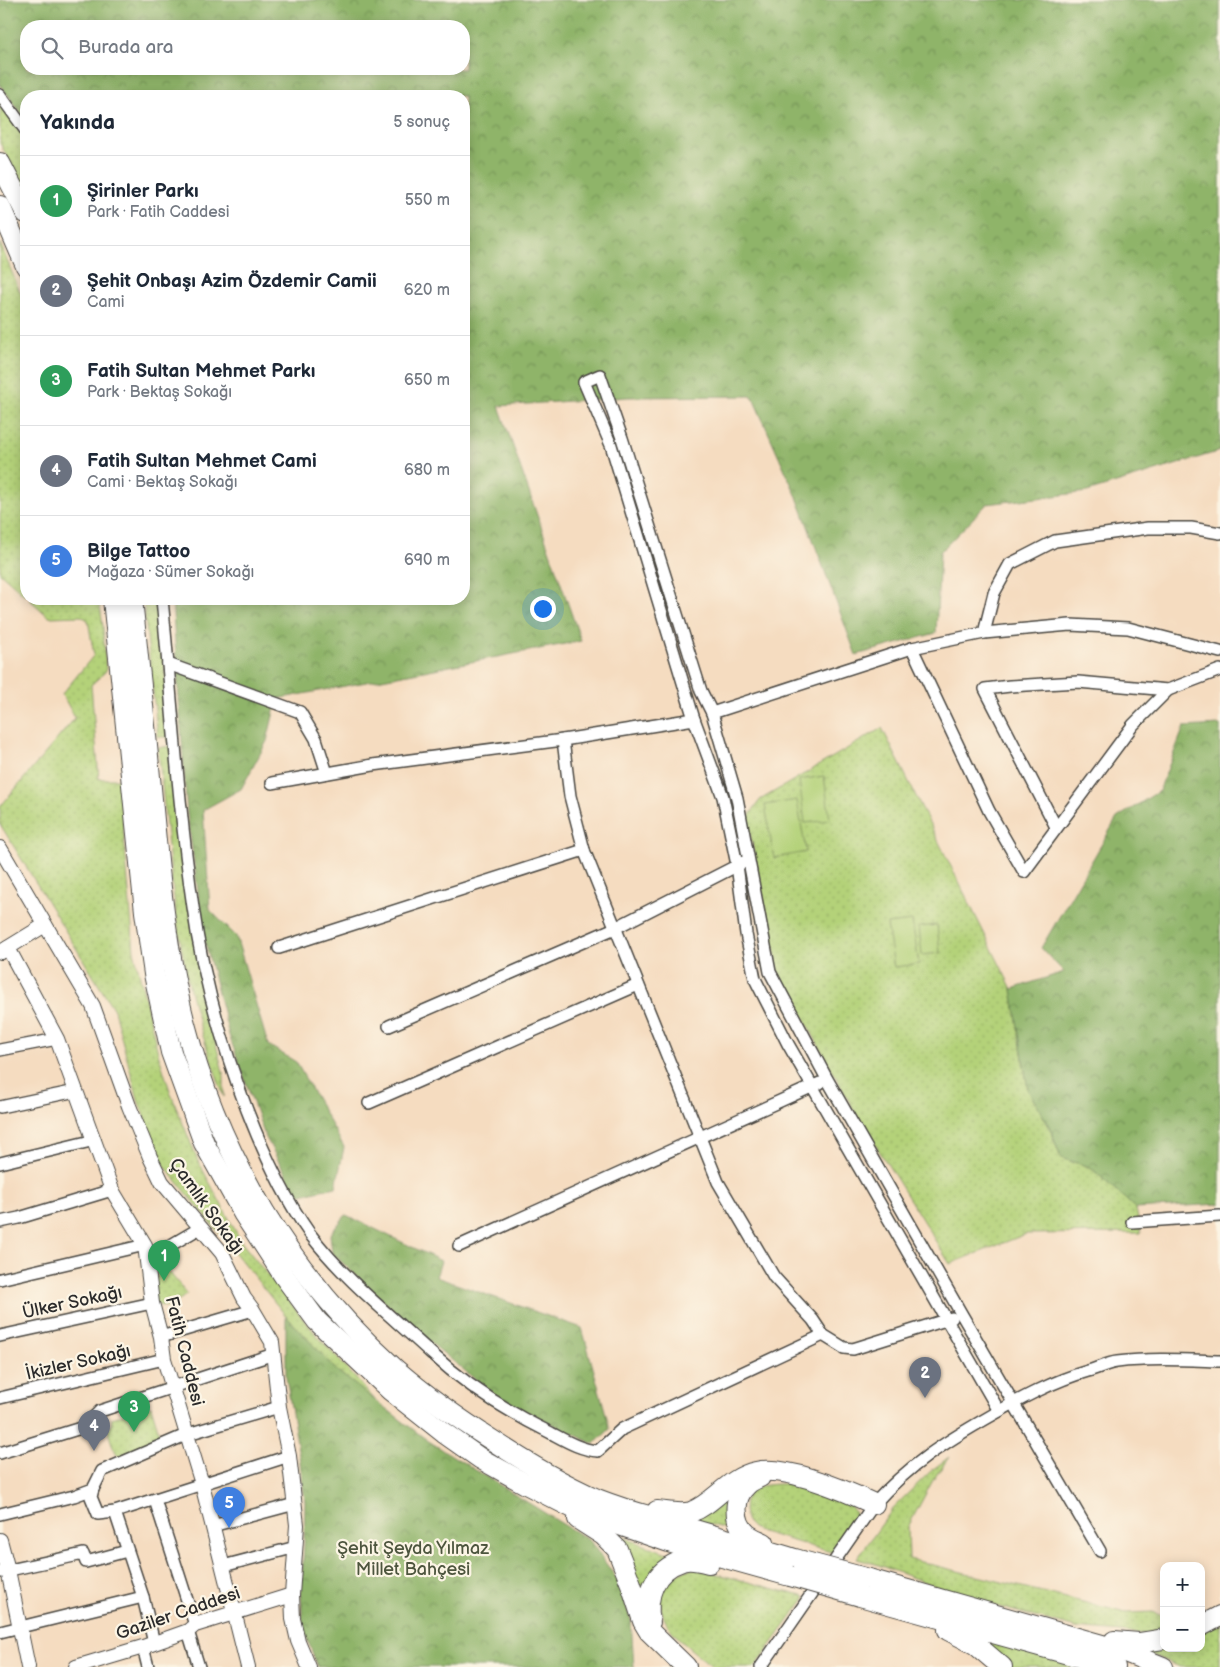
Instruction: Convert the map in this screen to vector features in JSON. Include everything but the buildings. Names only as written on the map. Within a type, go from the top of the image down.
[{"type":"highway","points":[[0,163],[20,201]]},
{"type":"highway","points":[[0,206],[20,252]]},
{"type":"highway","points":[[113,605],[145,912],[154,974],[171,1052],[204,1144],[242,1213],[284,1276],[317,1320],[391,1391],[481,1459],[579,1510],[672,1544],[796,1569],[864,1588],[1058,1632],[1120,1650],[1163,1667]]},
{"type":"highway","points":[[133,605],[155,829],[171,955],[185,1023],[200,1073],[224,1136],[248,1186],[280,1238],[320,1292],[367,1341],[396,1370],[456,1417],[550,1476],[598,1499],[685,1528],[796,1569]]},
{"type":"highway","points":[[550,1476],[576,1483],[639,1506],[676,1513],[691,1512],[731,1483],[748,1474],[764,1470],[784,1472],[845,1491],[874,1504]]},
{"type":"highway","points":[[784,1472],[762,1476],[748,1483],[740,1492],[737,1502],[737,1514],[739,1525],[745,1533],[796,1569]]},
{"type":"highway","points":[[514,1477],[535,1497],[603,1534],[616,1549],[631,1584],[643,1621],[649,1631],[686,1667]]},
{"type":"highway","points":[[657,1640],[650,1626],[648,1614],[649,1593],[659,1576],[670,1567],[682,1561],[701,1561],[730,1568],[796,1569]]},
{"type":"highway","points":[[864,1588],[896,1607],[975,1644],[1002,1667]]},
{"type":"highway","points":[[896,1607],[1115,1667]]},
{"type":"highway","points":[[1205,1624],[1220,1616]]},
{"type":"highway","points":[[1058,1632],[1121,1642],[1140,1643],[1160,1640]]},
{"type":"street","points":[[0,95],[20,123]]},
{"type":"street","points":[[999,1411],[788,1044],[756,979],[746,934],[737,865],[723,797],[694,718],[611,445],[584,382],[600,374],[622,438],[701,691],[712,713],[737,798],[770,972],[827,1079],[1100,1551]]},
{"type":"street","points":[[984,633],[994,592],[1010,564],[1056,541],[1148,528],[1191,528],[1220,533]]},
{"type":"street","points":[[163,605],[182,816],[193,908],[205,968],[226,1051],[254,1128],[281,1190],[310,1234],[341,1272],[445,1366],[516,1416],[589,1450],[598,1451],[622,1429],[823,1335]]},
{"type":"street","points":[[712,713],[912,648],[984,633],[1070,625],[1128,628],[1220,652]]},
{"type":"street","points":[[912,648],[989,811],[1024,872],[1133,725],[1168,690],[1220,670]]},
{"type":"street","points":[[168,664],[300,712],[316,739],[326,773]]},
{"type":"street","points":[[1056,827],[985,689],[1078,682],[1168,690]]},
{"type":"street","points":[[694,718],[699,724],[705,725],[711,721],[712,713]]},
{"type":"street","points":[[272,783],[373,765],[563,740],[694,718]]},
{"type":"street","points":[[563,740],[570,796],[584,850],[718,1182],[774,1277],[813,1320],[823,1335],[844,1348],[853,1350],[962,1315]]},
{"type":"street","name":"Çamlık Sokağı","points":[[0,848],[93,1006],[128,1106],[162,1182],[222,1253],[244,1298],[272,1342],[279,1407],[289,1456],[297,1524],[292,1595],[293,1619],[298,1641],[309,1667]]},
{"type":"street","points":[[279,948],[584,850]]},
{"type":"street","points":[[389,1026],[615,928],[749,860]]},
{"type":"street","points":[[4,950],[45,925]]},
{"type":"street","name":"Fatih Caddesi","points":[[4,950],[57,1039],[112,1190],[146,1252],[152,1303],[164,1359],[202,1484],[248,1667]]},
{"type":"street","points":[[369,1104],[638,986]]},
{"type":"street","points":[[0,1050],[57,1039]]},
{"type":"street","points":[[459,1246],[827,1079]]},
{"type":"street","points":[[0,1107],[76,1091]]},
{"type":"street","points":[[0,1163],[95,1140]]},
{"type":"street","points":[[0,1222],[112,1190]]},
{"type":"street","points":[[1132,1222],[1220,1216]]},
{"type":"street","points":[[0,1279],[146,1252],[200,1228]]},
{"type":"street","name":"Ülker Sokağı","points":[[0,1336],[152,1303]]},
{"type":"street","points":[[160,1337],[253,1310]]},
{"type":"street","points":[[0,1453],[84,1427],[100,1411],[274,1354]]},
{"type":"street","name":"İkizler Sokağı","points":[[0,1398],[164,1359]]},
{"type":"street","points":[[761,1667],[874,1504],[888,1488],[916,1463],[959,1434],[1015,1402],[1065,1378],[1116,1362],[1220,1361]]},
{"type":"street","points":[[279,1407],[188,1434],[102,1471],[91,1496],[98,1514],[115,1512],[289,1456]]},
{"type":"street","points":[[0,1514],[74,1496],[93,1489]]},
{"type":"street","points":[[155,1500],[192,1628],[199,1667]]},
{"type":"street","points":[[212,1526],[295,1504]]},
{"type":"street","points":[[115,1512],[143,1597],[148,1645],[148,1667]]},
{"type":"street","points":[[0,1540],[4,1571],[20,1628],[28,1667]]},
{"type":"street","points":[[223,1566],[296,1547]]},
{"type":"street","points":[[4,1571],[83,1554],[86,1562],[127,1551]]},
{"type":"street","name":"Gaziler Caddesi","points":[[76,1667],[148,1645],[235,1612],[292,1595]]},
{"type":"street","points":[[0,1632],[143,1597]]},
{"type":"green space","points":[[0,0],[1220,0],[1220,451],[1087,492],[987,504],[940,552],[936,633],[856,655],[797,497],[752,396],[628,397],[499,406],[581,641],[277,699],[267,741],[241,789],[203,810],[210,910],[236,936],[268,1045],[296,1062],[344,1147],[336,1187],[297,1195],[265,1136],[229,1035],[205,942],[187,813],[172,605],[470,605],[470,90],[20,90],[20,112],[0,85]]},
{"type":"green space","points":[[0,102],[20,131],[20,181],[0,143]]},
{"type":"green space","points":[[0,243],[20,292],[20,591],[0,573]]},
{"type":"green space","points":[[36,605],[100,605],[106,671],[91,685],[99,779],[119,779],[134,951],[158,1053],[171,1094],[198,1161],[242,1243],[314,1332],[376,1401],[337,1371],[286,1316],[164,1165],[139,1103],[114,1010],[0,824],[0,807],[75,718],[62,694],[94,655],[88,620],[81,616],[49,617]]},
{"type":"green space","points":[[144,605],[159,605],[185,880],[201,985],[224,1076],[224,1097],[187,977],[173,892],[158,748],[169,746],[168,737],[158,737]]},
{"type":"green space","points":[[1220,725],[1220,1204],[1136,1209],[1090,1167],[1061,1158],[1049,1126],[1028,1090],[1012,989],[1064,972],[1041,948],[1117,818],[1159,791],[1184,727]]},
{"type":"green space","points":[[882,728],[1012,989],[1028,1090],[1049,1126],[1061,1158],[1090,1167],[1136,1209],[1141,1233],[1026,1234],[950,1264],[856,1114],[779,973],[747,819],[760,800]]},
{"type":"green space","points":[[824,776],[830,820],[805,823],[799,780]]},
{"type":"green space","points":[[797,800],[806,852],[774,858],[765,805]]},
{"type":"green space","points":[[912,921],[919,964],[894,967],[887,924]]},
{"type":"green space","points":[[937,925],[940,953],[922,955],[919,927]]},
{"type":"green space","points":[[346,1215],[441,1261],[436,1277],[582,1328],[610,1429],[594,1444],[498,1398],[409,1325],[332,1253],[330,1234]]},
{"type":"green space","points":[[161,1262],[187,1294],[168,1306],[154,1303],[149,1268]]},
{"type":"green space","name":"Şehit Şeyda Yılmaz Millet Bahçesi","points":[[286,1316],[337,1371],[427,1440],[590,1541],[617,1579],[631,1620],[634,1667],[318,1667],[303,1628],[301,1594],[305,1502],[286,1377]]},
{"type":"green space","points":[[151,1406],[161,1439],[121,1460],[111,1442],[108,1429],[111,1426],[112,1418]]},
{"type":"green space","points":[[949,1457],[933,1480],[908,1527],[909,1559],[1127,1613],[1153,1612],[1160,1615],[1160,1631],[1144,1634],[1076,1628],[967,1598],[876,1564],[857,1559],[894,1507],[932,1470]]},
{"type":"green space","points":[[786,1484],[831,1497],[853,1509],[856,1519],[834,1553],[762,1532],[752,1528],[748,1523],[744,1509],[748,1494],[764,1486]]},
{"type":"green space","points":[[723,1499],[726,1502],[724,1509],[727,1529],[694,1520]]},
{"type":"green space","points":[[616,1535],[673,1555],[643,1594]]},
{"type":"green space","points":[[694,1568],[806,1597],[755,1667],[713,1667],[686,1645],[664,1619],[661,1597],[665,1586],[673,1578]]},
{"type":"green space","points":[[1220,1623],[1220,1667],[1180,1667],[1136,1648],[1160,1648],[1160,1652],[1205,1652],[1205,1631]]},
{"type":"green space","points":[[977,1638],[1087,1667],[1008,1667]]},
{"type":"place","name":"Şirinler Parkı","points":[[164,1281]]},
{"type":"place","name":"Şehit Onbaşı Azim Özdemir Camii","points":[[925,1398]]},
{"type":"place","name":"Fatih Sultan Mehmet Parkı","points":[[134,1432]]},
{"type":"place","name":"Fatih Sultan Mehmet Cami","points":[[94,1451]]},
{"type":"place","name":"Bilge Tattoo","points":[[229,1528]]}]
